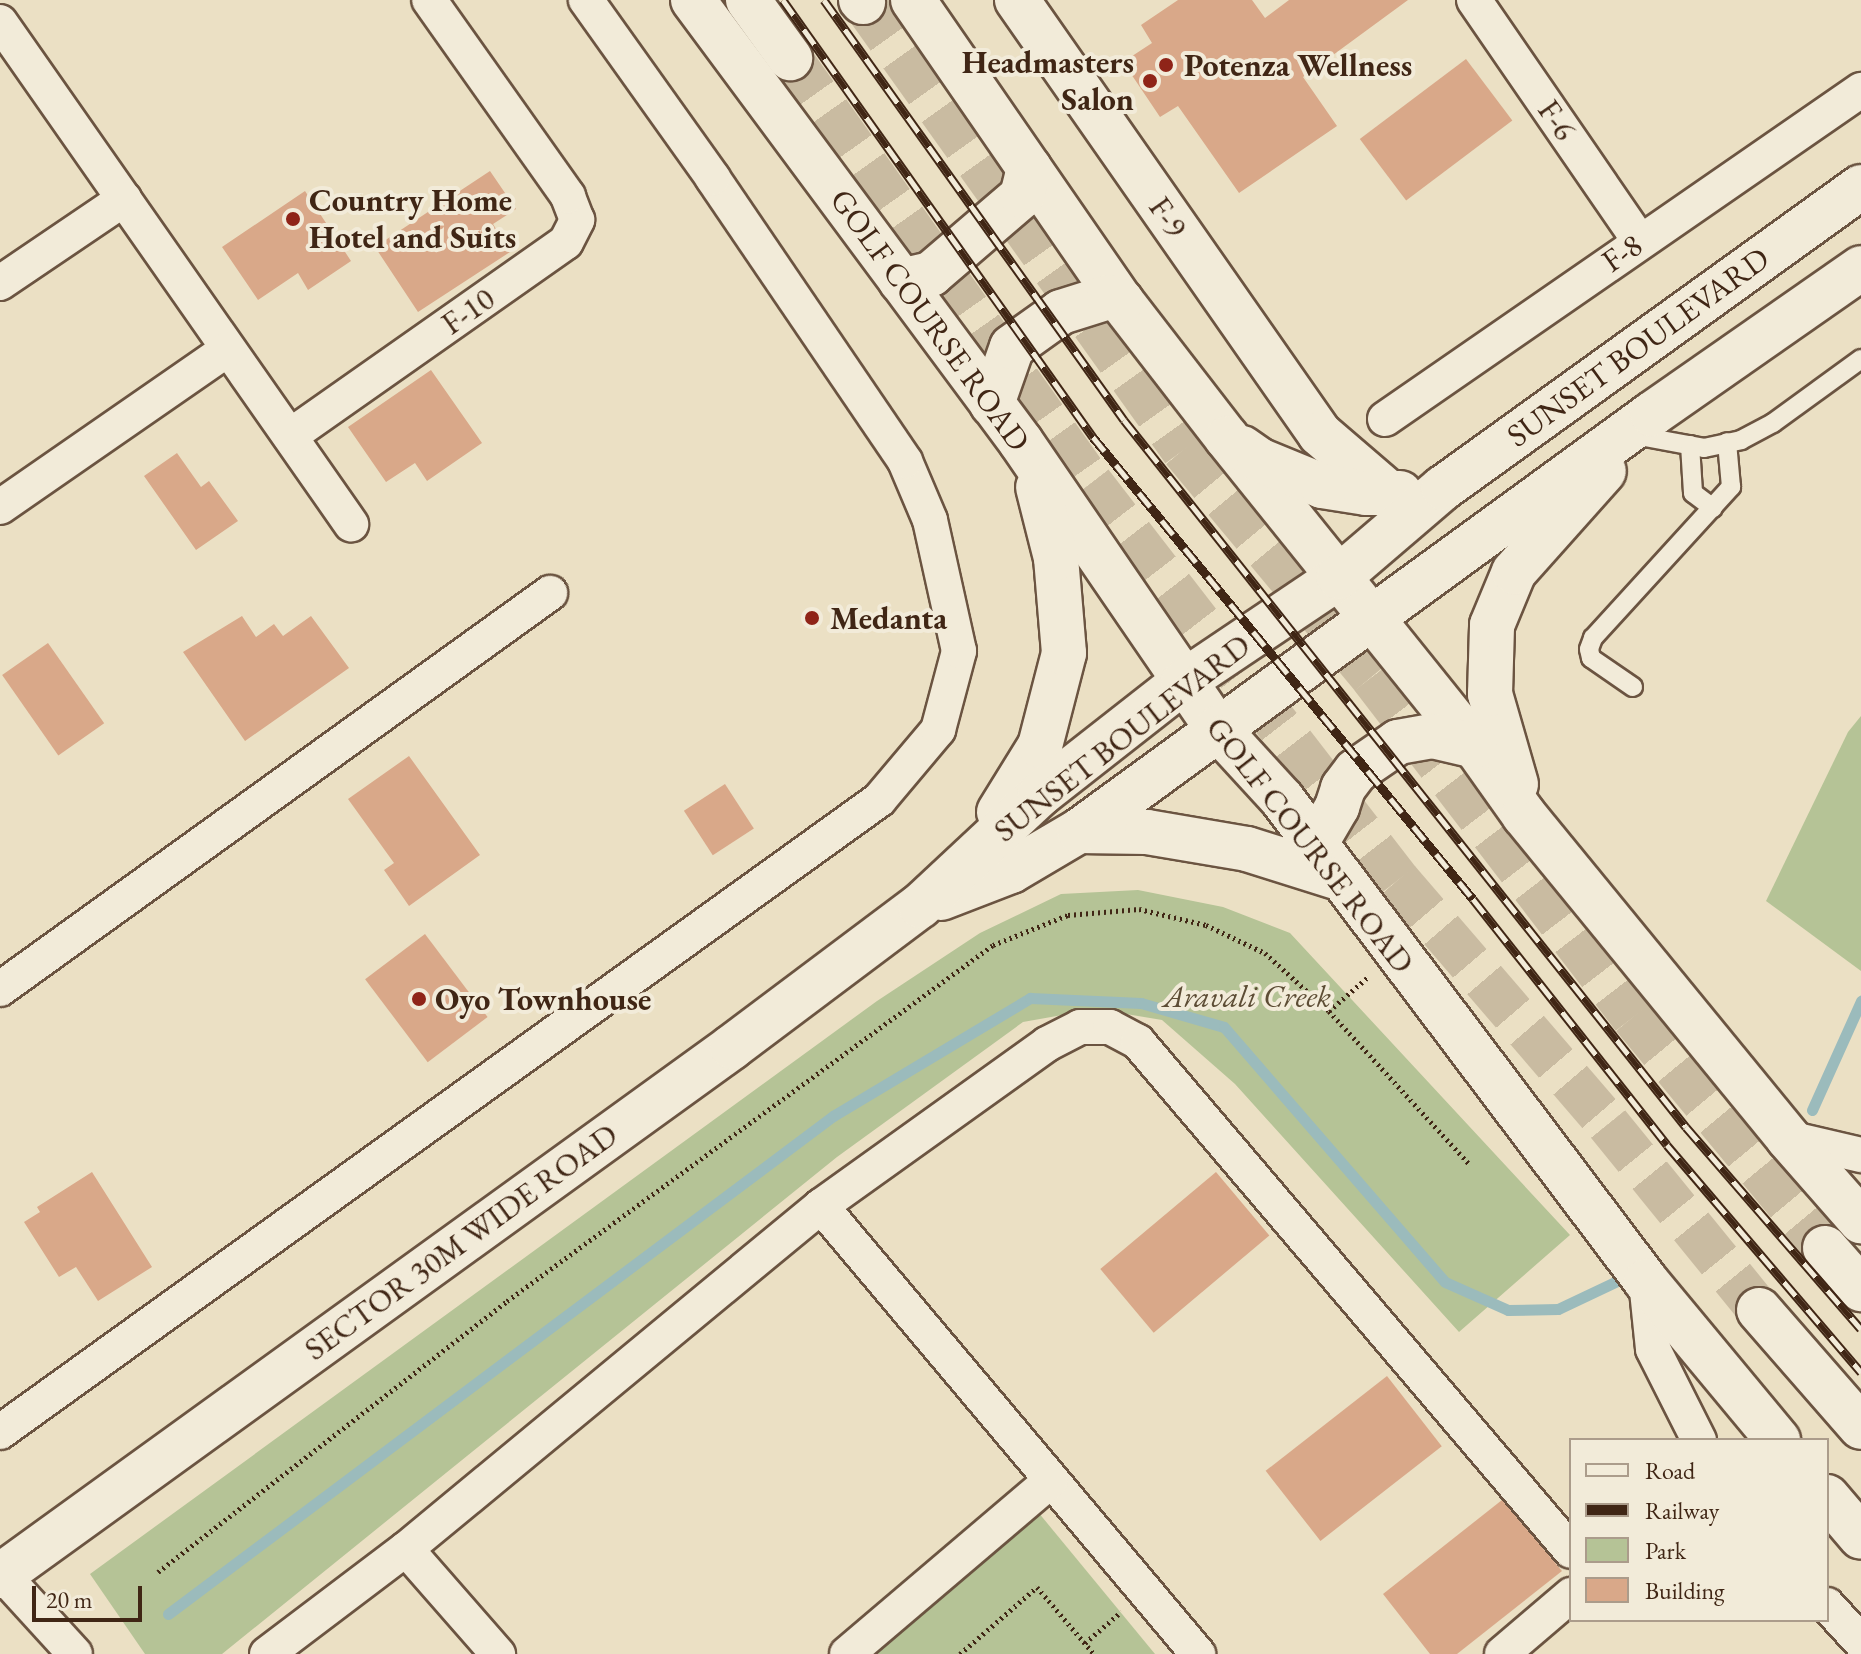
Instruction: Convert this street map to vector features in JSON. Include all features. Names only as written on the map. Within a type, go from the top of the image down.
[{"type":"main road","name":"GOLF COURSE ROAD","points":[[693,0],[1021,442],[1217,728],[1282,799],[1646,1281],[1776,1438]]},
{"type":"main road","points":[[748,0],[790,58]]},
{"type":"main road","points":[[913,0],[1121,301],[1227,438],[1475,746],[1524,815],[1788,1138],[1861,1221]]},
{"type":"main road","name":"F-9","points":[[1017,0],[1320,434],[1390,494]]},
{"type":"main road","points":[[901,281],[931,274],[1022,196],[1029,168]]},
{"type":"main road","name":"SUNSET BOULEVARD","points":[[920,906],[1040,794],[1183,682],[1339,577],[1443,488],[1861,187]]},
{"type":"main road","name":"SUNSET BOULEVARD","points":[[920,906],[1011,871],[1079,831],[1371,617],[1861,268]]},
{"type":"main road","points":[[992,404],[1012,347],[1061,312],[1109,297],[1121,301]]},
{"type":"main road","points":[[1524,815],[1490,694],[1492,625],[1514,572],[1643,425]]},
{"type":"main road","points":[[1227,438],[1259,460],[1322,486],[1390,494],[1443,488]]},
{"type":"main road","points":[[920,906],[988,829],[1040,746],[1064,653],[1056,558],[1044,502],[1021,442]]},
{"type":"main road","points":[[1316,843],[1337,807],[1343,788],[1356,771],[1398,742],[1433,736],[1475,746]]},
{"type":"main road","points":[[1079,831],[1147,832],[1247,849],[1342,879]]},
{"type":"main road","name":"SECTOR 30M WIDE ROAD","points":[[1,1575],[732,1047],[920,906]]},
{"type":"main road","points":[[1825,1248],[1861,1289]]},
{"type":"main road","points":[[1759,1310],[1861,1427]]},
{"type":"main road","points":[[1829,1499],[1861,1537]]},
{"type":"street","name":"F-10","points":[[290,436],[566,242],[577,220],[568,196],[429,0]]},
{"type":"street","points":[[0,1432],[879,800],[938,730],[959,651],[930,520],[905,461],[713,178],[586,0]]},
{"type":"street","name":"F-6","points":[[1474,0],[1639,240]]},
{"type":"street","points":[[4,36],[124,199],[351,524]]},
{"type":"street","name":"F-8","points":[[1385,419],[1639,240],[1861,90]]},
{"type":"street","points":[[0,283],[124,199]]},
{"type":"street","points":[[0,507],[228,349]]},
{"type":"street","points":[[0,989],[550,593]]},
{"type":"street","points":[[267,1654],[406,1549],[821,1206],[1047,1044],[1080,1027],[1110,1027],[1138,1042],[1569,1549]]},
{"type":"street","points":[[1788,1138],[1861,1155]]},
{"type":"street","points":[[821,1206],[1198,1654]]},
{"type":"street","points":[[1646,1281],[1653,1349],[1698,1438]]},
{"type":"street","points":[[847,1654],[1050,1481]]},
{"type":"street","points":[[406,1549],[498,1654]]},
{"type":"street","points":[[1,1575],[75,1654]]},
{"type":"street","points":[[1502,1654],[1569,1597]]},
{"type":"street","points":[[1829,1607],[1861,1642]]},
{"type":"lane","points":[[1643,425],[1704,448],[1741,440],[1773,423],[1861,359]]},
{"type":"lane","points":[[1633,687],[1591,658],[1589,649],[1593,638],[1731,487],[1727,442]]},
{"type":"lane","points":[[1690,445],[1693,493],[1713,508]]},
{"type":"path","points":[[158,1572],[507,1301],[993,945],[1068,915],[1139,909],[1206,925],[1265,953],[1329,1011],[1469,1164]]},
{"type":"path","points":[[1329,1011],[1397,953]]},
{"type":"path","points":[[960,1654],[1037,1587],[1094,1654]]},
{"type":"path","points":[[1085,1643],[1145,1592]]},
{"type":"green space","points":[[1861,716],[1861,971],[1766,901],[1848,732]]},
{"type":"green space","name":"Aravali Creek","points":[[1138,890],[1223,907],[1290,933],[1570,1235],[1459,1332],[1235,1084],[1162,1020],[1096,1009],[1023,1022],[837,1157],[222,1654],[145,1654],[90,1574],[877,1001],[980,933],[1061,894]]},
{"type":"green space","points":[[1038,1512],[1155,1654],[873,1654]]},
{"type":"building","points":[[1178,0],[1252,0],[1265,18],[1289,0],[1408,0],[1303,77],[1337,126],[1239,193],[1178,106],[1160,117],[1123,62],[1152,43],[1141,25]]},
{"type":"building","points":[[1466,59],[1512,120],[1406,201],[1360,139]]},
{"type":"building","points":[[490,171],[516,209],[493,224],[510,252],[418,312],[375,247]]},
{"type":"building","name":"Country Home Hotel and Suits","points":[[305,191],[351,261],[308,290],[298,273],[258,300],[222,247]]},
{"type":"building","points":[[431,370],[482,443],[427,481],[415,463],[386,482],[348,427]]},
{"type":"building","points":[[177,453],[201,487],[209,481],[238,521],[196,550],[144,476]]},
{"type":"building","points":[[242,616],[256,637],[274,624],[283,636],[311,616],[349,668],[245,741],[183,652]]},
{"type":"building","points":[[48,643],[104,723],[58,755],[2,675]]},
{"type":"building","points":[[409,756],[480,855],[409,906],[384,870],[394,863],[348,799]]},
{"type":"building","points":[[725,784],[754,828],[713,855],[684,811]]},
{"type":"building","points":[[425,934],[488,1017],[428,1062],[365,979]]},
{"type":"building","points":[[92,1172],[152,1267],[98,1301],[76,1267],[59,1277],[24,1222],[40,1212],[37,1207]]},
{"type":"building","points":[[1216,1172],[1269,1236],[1154,1333],[1100,1269]]},
{"type":"building","points":[[1387,1376],[1442,1446],[1320,1541],[1266,1471]]},
{"type":"building","points":[[1502,1500],[1562,1571],[1457,1654],[1430,1654],[1383,1594]]},
{"type":"waterway","points":[[168,1614],[833,1116],[1030,998],[1141,1003],[1224,1027],[1445,1282],[1508,1310],[1558,1309],[1630,1275]]},
{"type":"waterway","points":[[1812,1110],[1861,1001]]},
{"type":"tunnel","points":[[863,2],[1183,450],[1372,677],[1633,1017],[1825,1248]]},
{"type":"tunnel","points":[[790,58],[1091,483],[1398,880],[1608,1124],[1759,1310]]},
{"type":"railway","points":[[783,0],[1093,437],[1473,899],[1667,1145],[1861,1372]]},
{"type":"railway","points":[[824,0],[1124,420],[1686,1127],[1861,1329]]},
{"type":"place","name":"Potenza Wellness","points":[[1166,65]]},
{"type":"place","name":"Headmasters Salon","points":[[1150,81]]},
{"type":"place","name":"Country Home Hotel and Suits","points":[[293,219]]},
{"type":"place","name":"Medanta","points":[[812,618]]},
{"type":"place","name":"Oyo Townhouse","points":[[419,999]]}]
